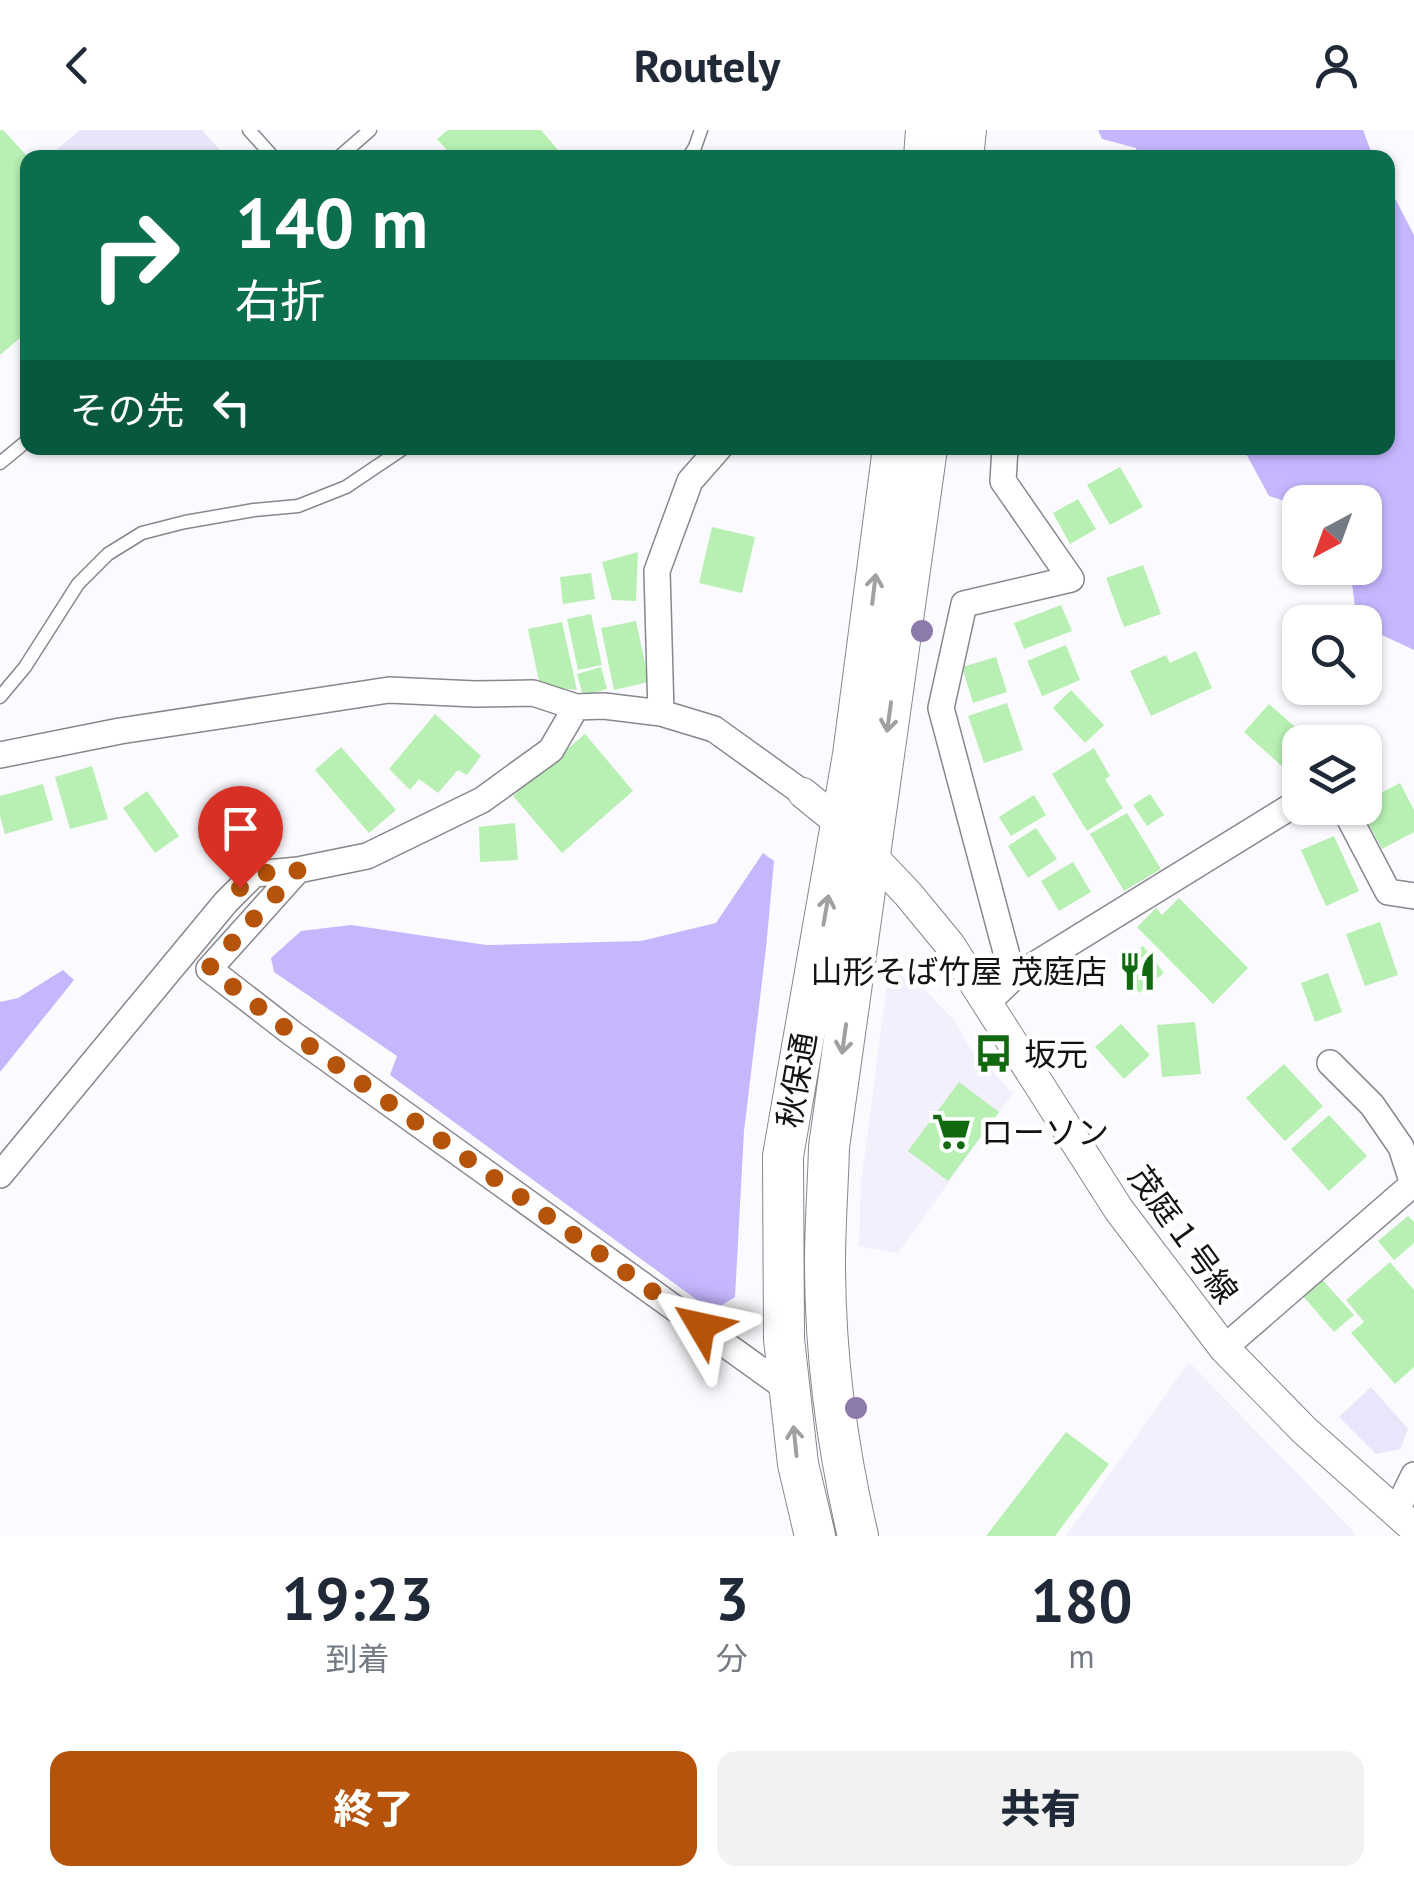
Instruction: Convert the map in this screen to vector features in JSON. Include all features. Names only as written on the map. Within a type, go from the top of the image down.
[{"type":"highway","name":"秋保通","points":[[815,1536],[798,1464],[784,1340],[783,1156],[854,755],[891,455]]},
{"type":"highway","name":"秋保通","points":[[858,1536],[830,1370],[825,1263],[829,1147],[925,455]]},
{"type":"street","points":[[662,712],[657,571],[690,481],[714,455]]},
{"type":"street","points":[[1005,455],[1003,481],[1072,578],[964,604],[941,708],[1013,978]]},
{"type":"street","points":[[0,755],[120,731],[389,690],[532,692],[576,706],[662,712],[714,729],[803,793]]},
{"type":"street","points":[[0,1175],[254,874],[368,856],[482,800],[551,750],[576,706]]},
{"type":"street","name":"茂庭１号線","points":[[803,793],[841,824],[950,945],[1119,1210],[1224,1348],[1304,1430],[1405,1520]]},
{"type":"street","points":[[988,1002],[1013,978],[1282,813]]},
{"type":"street","points":[[1353,825],[1388,892],[1414,896]]},
{"type":"street","points":[[298,870],[209,968],[293,1034],[790,1391]]},
{"type":"street","points":[[1224,1348],[1412,1184],[1401,1147],[1372,1106],[1330,1063]]},
{"type":"street","points":[[1405,1520],[1414,1475]]},
{"type":"lane","points":[[250,130],[267,150]]},
{"type":"lane","points":[[347,150],[370,130]]},
{"type":"lane","points":[[0,463],[20,447]]},
{"type":"lane","points":[[0,697],[78,584],[108,554],[142,532],[254,510],[298,506],[346,487],[394,455]]},
{"type":"shaded area","points":[[80,130],[202,130],[220,150],[56,150]]},
{"type":"shaded area","points":[[1098,130],[1363,130],[1370,150],[1136,150],[1102,139]]},
{"type":"shaded area","points":[[1395,198],[1414,235],[1414,650],[1382,635],[1382,605],[1355,605],[1352,585],[1382,585],[1382,485],[1282,485],[1282,500],[1269,496],[1247,455],[1395,455]]},
{"type":"shaded area","points":[[763,853],[774,861],[744,1131],[735,1297],[712,1311],[390,1075],[397,1056],[274,972],[271,958],[301,931],[351,925],[486,945],[641,941],[716,923]]},
{"type":"shaded area","points":[[891,955],[954,1020],[970,1048],[1013,1093],[898,1253],[859,1246],[861,1182]]},
{"type":"shaded area","points":[[63,970],[74,980],[0,1072],[0,1002],[18,998]]},
{"type":"shaded area","points":[[1189,1362],[1355,1533],[1353,1536],[1066,1536]]},
{"type":"shaded area","points":[[1371,1387],[1408,1429],[1400,1449],[1376,1454],[1339,1417]]},
{"type":"building","points":[[3,130],[22,150],[20,338],[0,355]]},
{"type":"building","points":[[448,130],[541,130],[558,150],[447,150],[437,139]]},
{"type":"building","points":[[1120,467],[1143,507],[1110,525],[1087,485]]},
{"type":"building","points":[[1078,499],[1096,529],[1070,544],[1053,513]]},
{"type":"building","points":[[712,527],[755,537],[742,593],[699,583]]},
{"type":"building","points":[[638,552],[636,601],[612,600],[602,562]]},
{"type":"building","points":[[1143,565],[1161,614],[1124,627],[1106,578]]},
{"type":"building","points":[[591,573],[595,599],[563,604],[560,577]]},
{"type":"building","points":[[1061,605],[1072,631],[1024,649],[1014,623]]},
{"type":"building","points":[[591,614],[602,665],[578,670],[567,619]]},
{"type":"building","points":[[636,621],[649,682],[614,690],[601,628]]},
{"type":"building","points":[[562,622],[577,690],[540,686],[528,629]]},
{"type":"building","points":[[1066,645],[1080,680],[1042,696],[1027,661]]},
{"type":"building","points":[[1196,651],[1212,688],[1151,716],[1130,671],[1166,655],[1170,663]]},
{"type":"building","points":[[996,657],[1007,692],[973,703],[962,667]]},
{"type":"building","points":[[601,667],[607,689],[583,696],[577,674]]},
{"type":"building","points":[[1071,690],[1104,725],[1085,743],[1053,708]]},
{"type":"building","points":[[1007,703],[1023,750],[984,763],[968,716]]},
{"type":"building","points":[[1269,704],[1293,725],[1282,725],[1282,766],[1244,732]]},
{"type":"building","points":[[435,714],[481,756],[467,775],[458,770],[438,793],[419,779],[410,790],[389,769]]},
{"type":"building","points":[[585,734],[633,791],[562,853],[513,796]]},
{"type":"building","points":[[341,747],[396,810],[369,833],[315,770]]},
{"type":"building","points":[[1094,748],[1110,776],[1105,779],[1123,808],[1087,831],[1052,774]]},
{"type":"building","points":[[92,766],[108,819],[70,829],[55,777]]},
{"type":"building","points":[[1400,783],[1414,810],[1414,832],[1382,849],[1369,825],[1382,825],[1382,792]]},
{"type":"building","points":[[43,784],[53,820],[5,834],[0,796]]},
{"type":"building","points":[[147,791],[179,836],[155,853],[123,808]]},
{"type":"building","points":[[1150,794],[1164,815],[1147,826],[1133,805]]},
{"type":"building","points":[[1034,795],[1046,815],[1011,836],[999,817]]},
{"type":"building","points":[[1127,813],[1161,869],[1124,891],[1090,834]]},
{"type":"building","points":[[515,823],[518,860],[480,862],[479,827]]},
{"type":"building","points":[[1036,828],[1057,859],[1028,878],[1008,846]]},
{"type":"building","points":[[1334,836],[1359,891],[1326,906],[1301,850]]},
{"type":"building","points":[[1073,862],[1091,892],[1059,911],[1041,881]]},
{"type":"building","points":[[1179,898],[1248,968],[1213,1004],[1137,927],[1156,908],[1162,915]]},
{"type":"building","points":[[1380,922],[1398,975],[1365,986],[1346,934]]},
{"type":"building","points":[[1143,946],[1164,973],[1139,993],[1118,967]]},
{"type":"building","points":[[1328,973],[1342,1012],[1315,1022],[1301,983]]},
{"type":"building","points":[[1195,1022],[1201,1074],[1162,1077],[1157,1025]]},
{"type":"building","points":[[1121,1024],[1150,1055],[1124,1079],[1095,1047]]},
{"type":"building","points":[[1284,1064],[1323,1106],[1285,1141],[1246,1098]]},
{"type":"building","points":[[959,1082],[999,1112],[948,1181],[908,1151]]},
{"type":"building","points":[[1329,1115],[1367,1156],[1329,1191],[1291,1149]]},
{"type":"building","points":[[1408,1216],[1414,1222],[1414,1243],[1394,1260],[1378,1241]]},
{"type":"building","points":[[1390,1262],[1414,1290],[1414,1367],[1395,1384],[1351,1333],[1364,1322],[1346,1300]]},
{"type":"building","points":[[1322,1279],[1354,1315],[1334,1332],[1303,1296]]},
{"type":"building","points":[[1066,1432],[1109,1464],[1055,1536],[986,1536]]},
{"type":"place","name":"山形そば竹屋 茂庭店","points":[[1137,971]]},
{"type":"place","name":"坂元","points":[[994,1054]]},
{"type":"place","name":"ローソン","points":[[951,1132]]},
{"type":"route","points":[[240,888],[254,874],[298,870],[209,968],[293,1034],[701,1326]]}]
